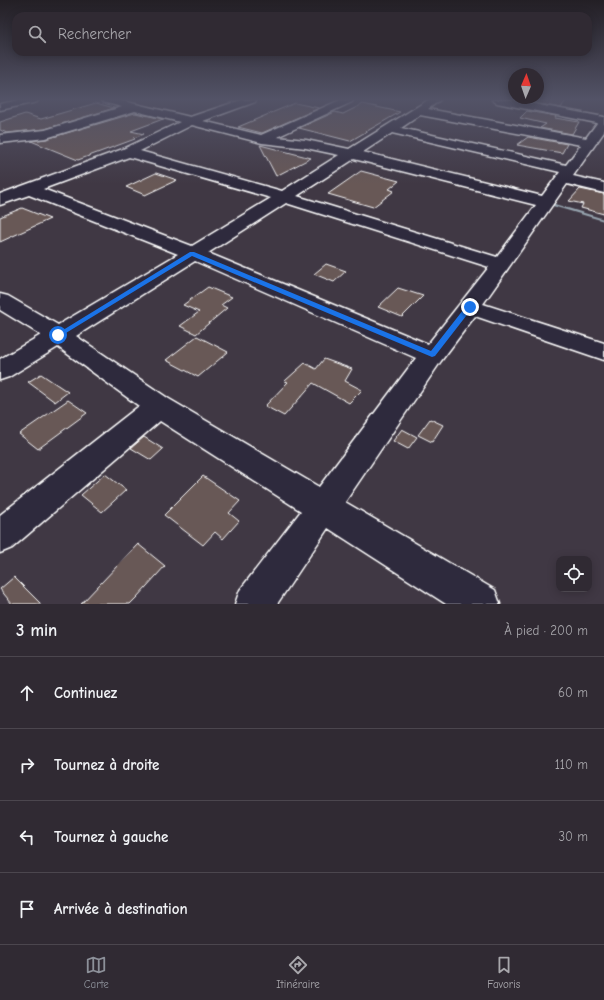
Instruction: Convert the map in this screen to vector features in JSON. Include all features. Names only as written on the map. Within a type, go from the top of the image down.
[{"type":"street","points":[[0,138],[46,134],[65,128]]},
{"type":"street","points":[[0,200],[128,152],[176,128]]},
{"type":"street","points":[[219,128],[262,139],[306,144],[352,154],[546,202]]},
{"type":"street","points":[[262,139],[286,128]]},
{"type":"street","points":[[510,128],[590,143]]},
{"type":"street","points":[[254,604],[432,355],[470,307],[599,128]]},
{"type":"street","points":[[0,371],[284,197],[390,129],[566,175],[604,188]]},
{"type":"street","points":[[128,152],[284,197],[500,264]]},
{"type":"street","points":[[28,190],[192,253],[432,355]]},
{"type":"street","points":[[0,301],[58,335],[159,406],[480,604]]},
{"type":"street","points":[[470,307],[604,352]]},
{"type":"street","points":[[0,536],[159,406]]},
{"type":"building","points":[[0,128],[48,128],[7,133],[0,130]]},
{"type":"building","points":[[83,128],[139,128],[131,131],[144,134],[134,138],[135,139],[78,160],[31,141],[46,139]]},
{"type":"building","points":[[243,128],[273,128],[262,133]]},
{"type":"building","points":[[300,128],[372,128],[350,141]]},
{"type":"building","points":[[541,128],[575,128],[572,134]]},
{"type":"building","points":[[528,137],[567,144],[562,153],[517,145]]},
{"type":"building","points":[[260,145],[311,158],[276,176]]},
{"type":"building","points":[[361,171],[399,181],[389,189],[394,191],[373,207],[328,194]]},
{"type":"building","points":[[156,173],[177,180],[145,195],[126,187]]},
{"type":"building","points":[[580,189],[604,194],[604,214],[581,208],[583,204],[569,201]]},
{"type":"building","points":[[22,208],[50,219],[0,242],[0,217]]},
{"type":"building","points":[[326,264],[346,271],[334,282],[314,274]]},
{"type":"building","points":[[208,287],[232,297],[221,305],[227,308],[196,334],[180,326],[199,312],[183,305]]},
{"type":"building","points":[[398,288],[423,296],[402,317],[378,307]]},
{"type":"building","points":[[197,336],[228,352],[198,377],[166,360]]},
{"type":"building","points":[[324,359],[352,369],[345,381],[362,390],[349,403],[313,383],[284,416],[265,406],[288,382],[285,381],[305,363],[316,369]]},
{"type":"building","points":[[41,374],[68,392],[55,402],[28,382]]},
{"type":"building","points":[[68,400],[87,413],[38,449],[19,434]]},
{"type":"building","points":[[430,419],[443,425],[432,442],[418,435]]},
{"type":"building","points":[[402,429],[417,437],[408,449],[393,441]]},
{"type":"building","points":[[144,437],[163,449],[151,460],[131,448]]},
{"type":"building","points":[[105,474],[126,490],[102,512],[81,495]]},
{"type":"building","points":[[203,476],[240,501],[229,513],[239,521],[223,539],[215,532],[203,545],[164,515]]},
{"type":"building","points":[[138,544],[165,566],[137,597],[130,604],[81,604]]},
{"type":"building","points":[[14,577],[41,604],[12,604],[0,589]]},
{"type":"waterway","points":[[547,203],[604,220]]},
{"type":"route","points":[[58,335],[192,253],[432,355],[470,307]]}]
